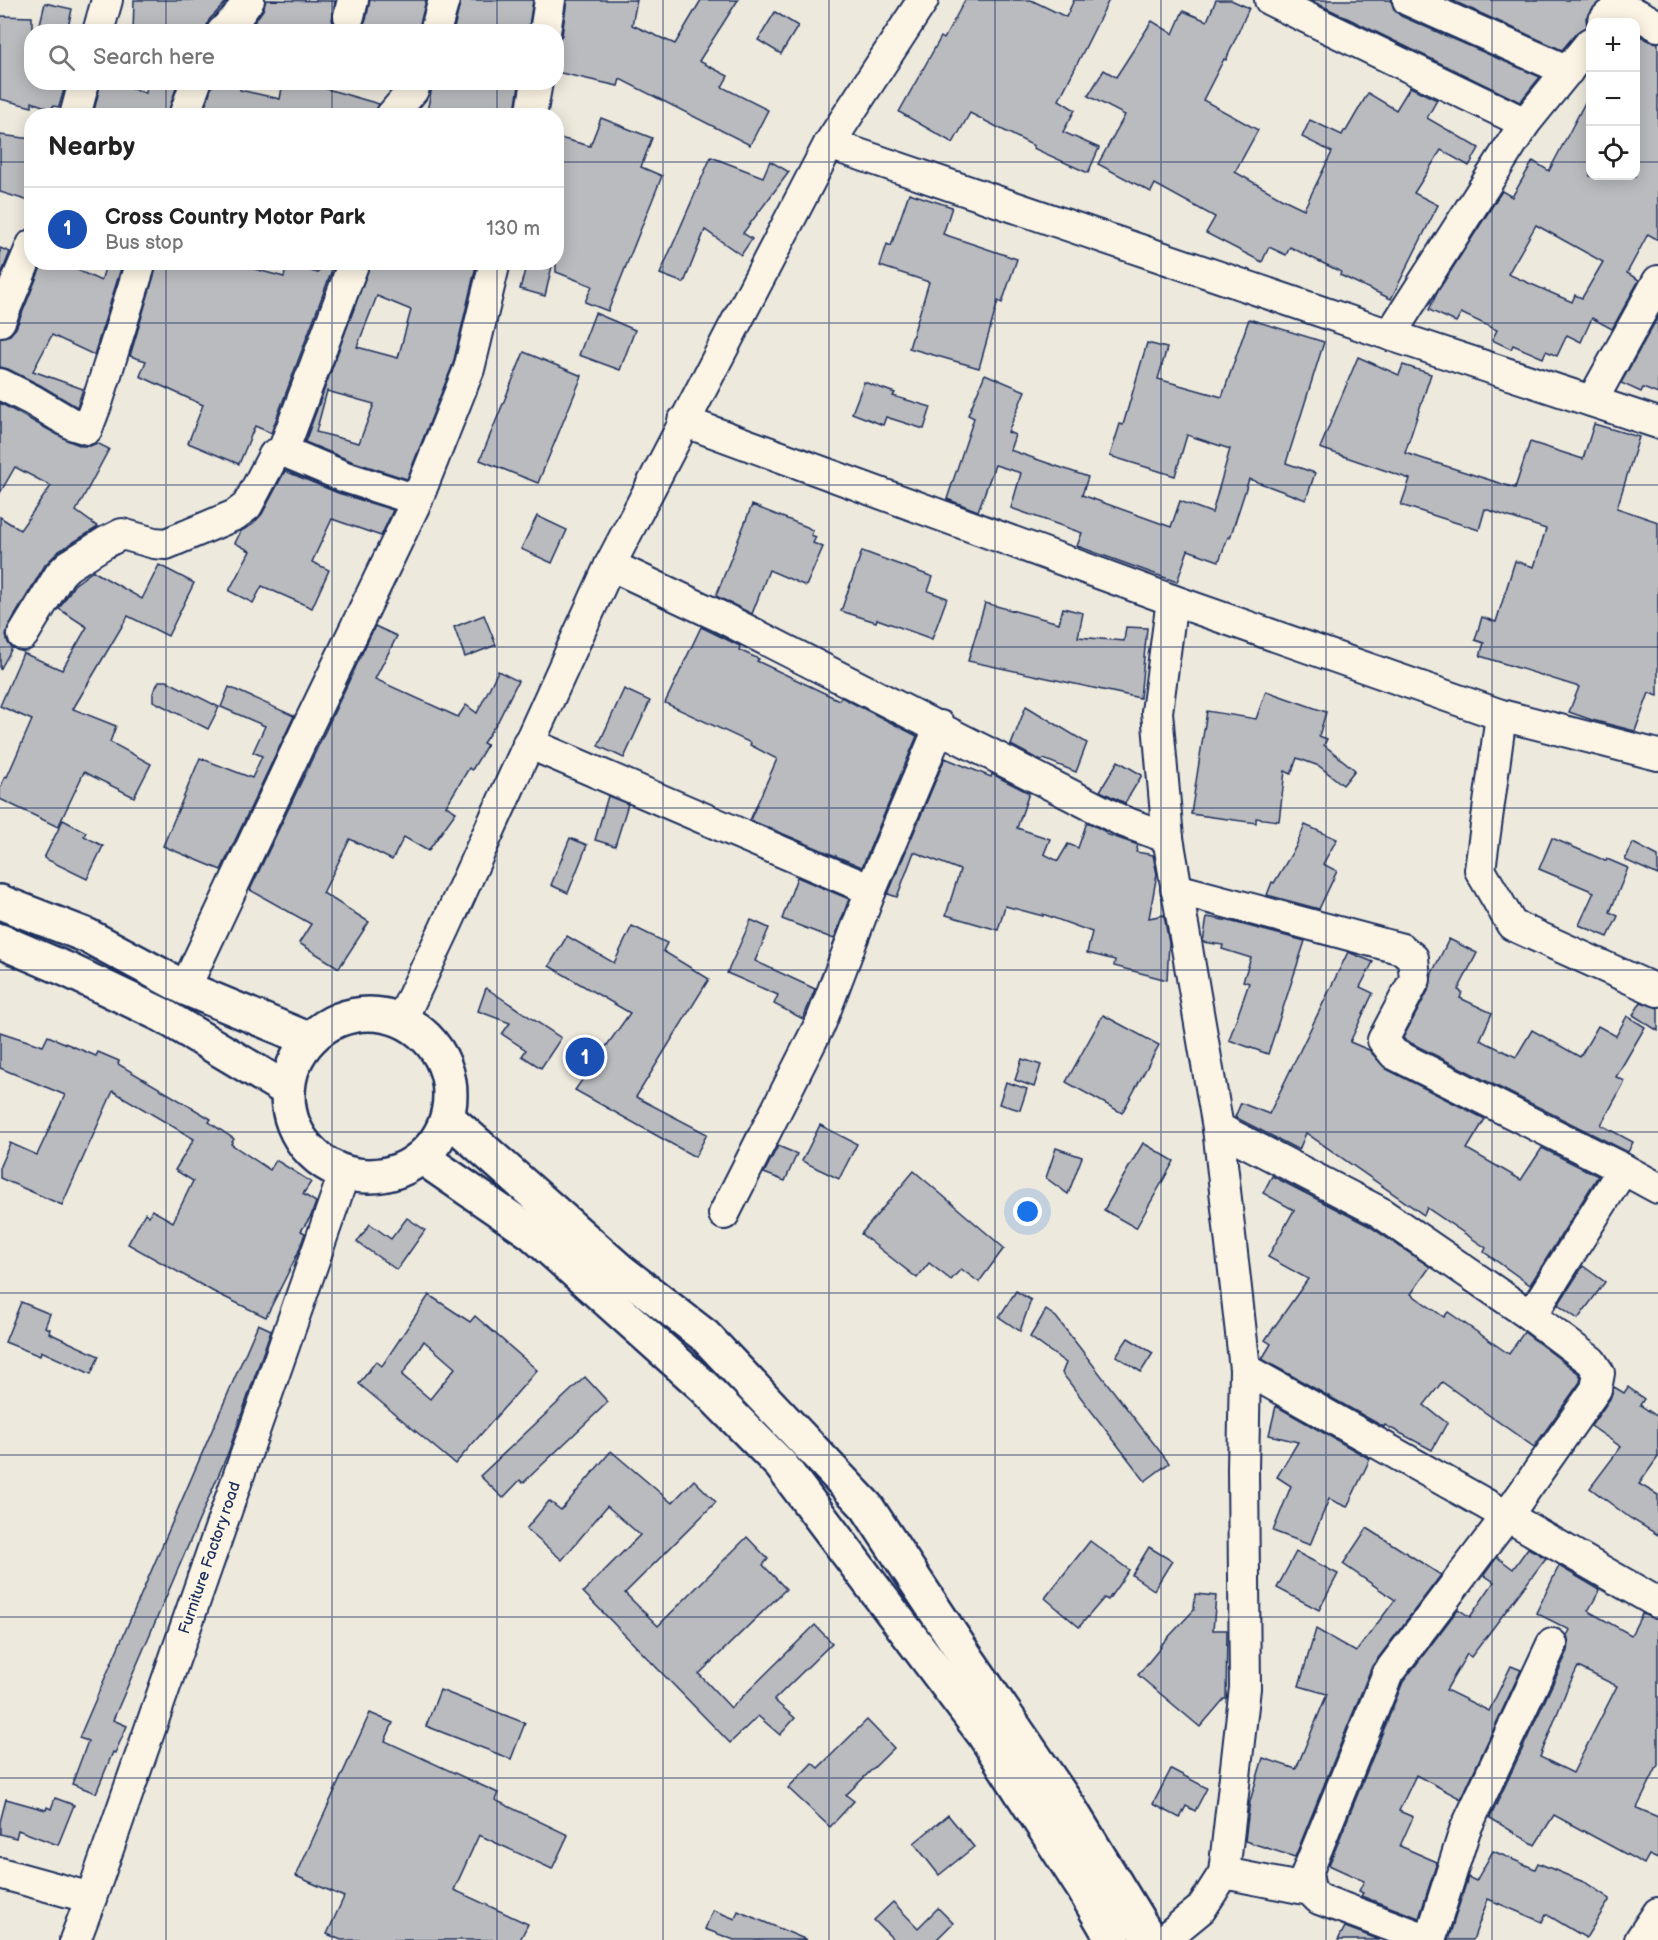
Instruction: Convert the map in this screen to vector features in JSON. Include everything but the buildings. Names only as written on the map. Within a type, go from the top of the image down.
[{"type":"main road","points":[[0,902],[88,936],[185,988],[308,1039]]},
{"type":"main road","points":[[0,941],[162,1015],[286,1089]]},
{"type":"main road","points":[[369,1012],[402,1019],[433,1043],[450,1079],[448,1118],[438,1140],[423,1158],[385,1176],[344,1174],[300,1142],[286,1089],[293,1062],[308,1039],[336,1019],[369,1012]]},
{"type":"main road","points":[[448,1118],[621,1270],[705,1336],[867,1507],[1069,1807],[1150,1940]]},
{"type":"main road","points":[[423,1158],[532,1233],[702,1385],[781,1466],[983,1733],[1083,1888],[1113,1940]]},
{"type":"street","points":[[100,24],[107,0]]},
{"type":"street","points":[[230,24],[249,0]]},
{"type":"street","points":[[437,24],[444,0]]},
{"type":"street","points":[[546,24],[550,0]]},
{"type":"street","points":[[402,1019],[610,565],[683,422],[829,144],[923,0]]},
{"type":"street","points":[[1270,0],[1525,123]]},
{"type":"street","points":[[1408,0],[1568,71]]},
{"type":"street","points":[[1606,18],[1614,10],[1628,10],[1658,26]]},
{"type":"street","points":[[1390,336],[1525,123],[1586,48]]},
{"type":"street","points":[[77,108],[82,90]]},
{"type":"street","points":[[187,108],[193,90]]},
{"type":"street","points":[[398,108],[414,90]]},
{"type":"street","points":[[532,108],[536,90]]},
{"type":"street","points":[[829,144],[1390,336],[1658,423]]},
{"type":"street","points":[[0,321],[24,263]]},
{"type":"street","points":[[0,384],[74,425],[87,429],[99,400],[139,270]]},
{"type":"street","points":[[23,635],[60,574],[68,566],[106,542],[122,534],[166,544],[235,515],[248,506],[274,455],[283,451],[351,270]]},
{"type":"street","points":[[185,988],[417,500],[469,369],[493,270]]},
{"type":"street","points":[[1592,401],[1658,281]]},
{"type":"street","points":[[683,422],[1172,600],[1501,715],[1658,755]]},
{"type":"street","points":[[283,451],[345,477],[417,500]]},
{"type":"street","points":[[610,565],[721,617],[940,726],[1122,821],[1168,838]]},
{"type":"street","points":[[1163,1940],[1201,1909],[1224,1873],[1245,1688],[1243,1468],[1245,1370],[1218,1128],[1168,838],[1157,712],[1172,600]]},
{"type":"street","points":[[1501,715],[1480,870],[1512,925],[1658,991]]},
{"type":"street","points":[[724,1214],[821,1022],[871,891],[940,726]]},
{"type":"street","points":[[528,743],[871,891]]},
{"type":"street","points":[[1176,889],[1402,949],[1413,958],[1415,979],[1383,1040],[1394,1054],[1623,1168],[1658,1188]]},
{"type":"street","points":[[1218,1128],[1378,1211],[1531,1316],[1591,1361],[1599,1373],[1596,1389],[1507,1516],[1388,1673],[1307,1873],[1310,1890]]},
{"type":"street","points":[[1531,1316],[1623,1168]]},
{"type":"street","name":"Furniture Factory road","points":[[75,1940],[344,1174]]},
{"type":"street","points":[[1245,1370],[1658,1603]]},
{"type":"street","points":[[1224,1873],[1310,1890],[1319,1899],[1430,1940],[1465,1830],[1552,1644]]},
{"type":"street","points":[[0,1873],[91,1898]]},
{"type":"street","points":[[1640,1940],[1658,1912]]},
{"type":"place","name":"Cross Country Motor Park","points":[[585,1057]]}]
